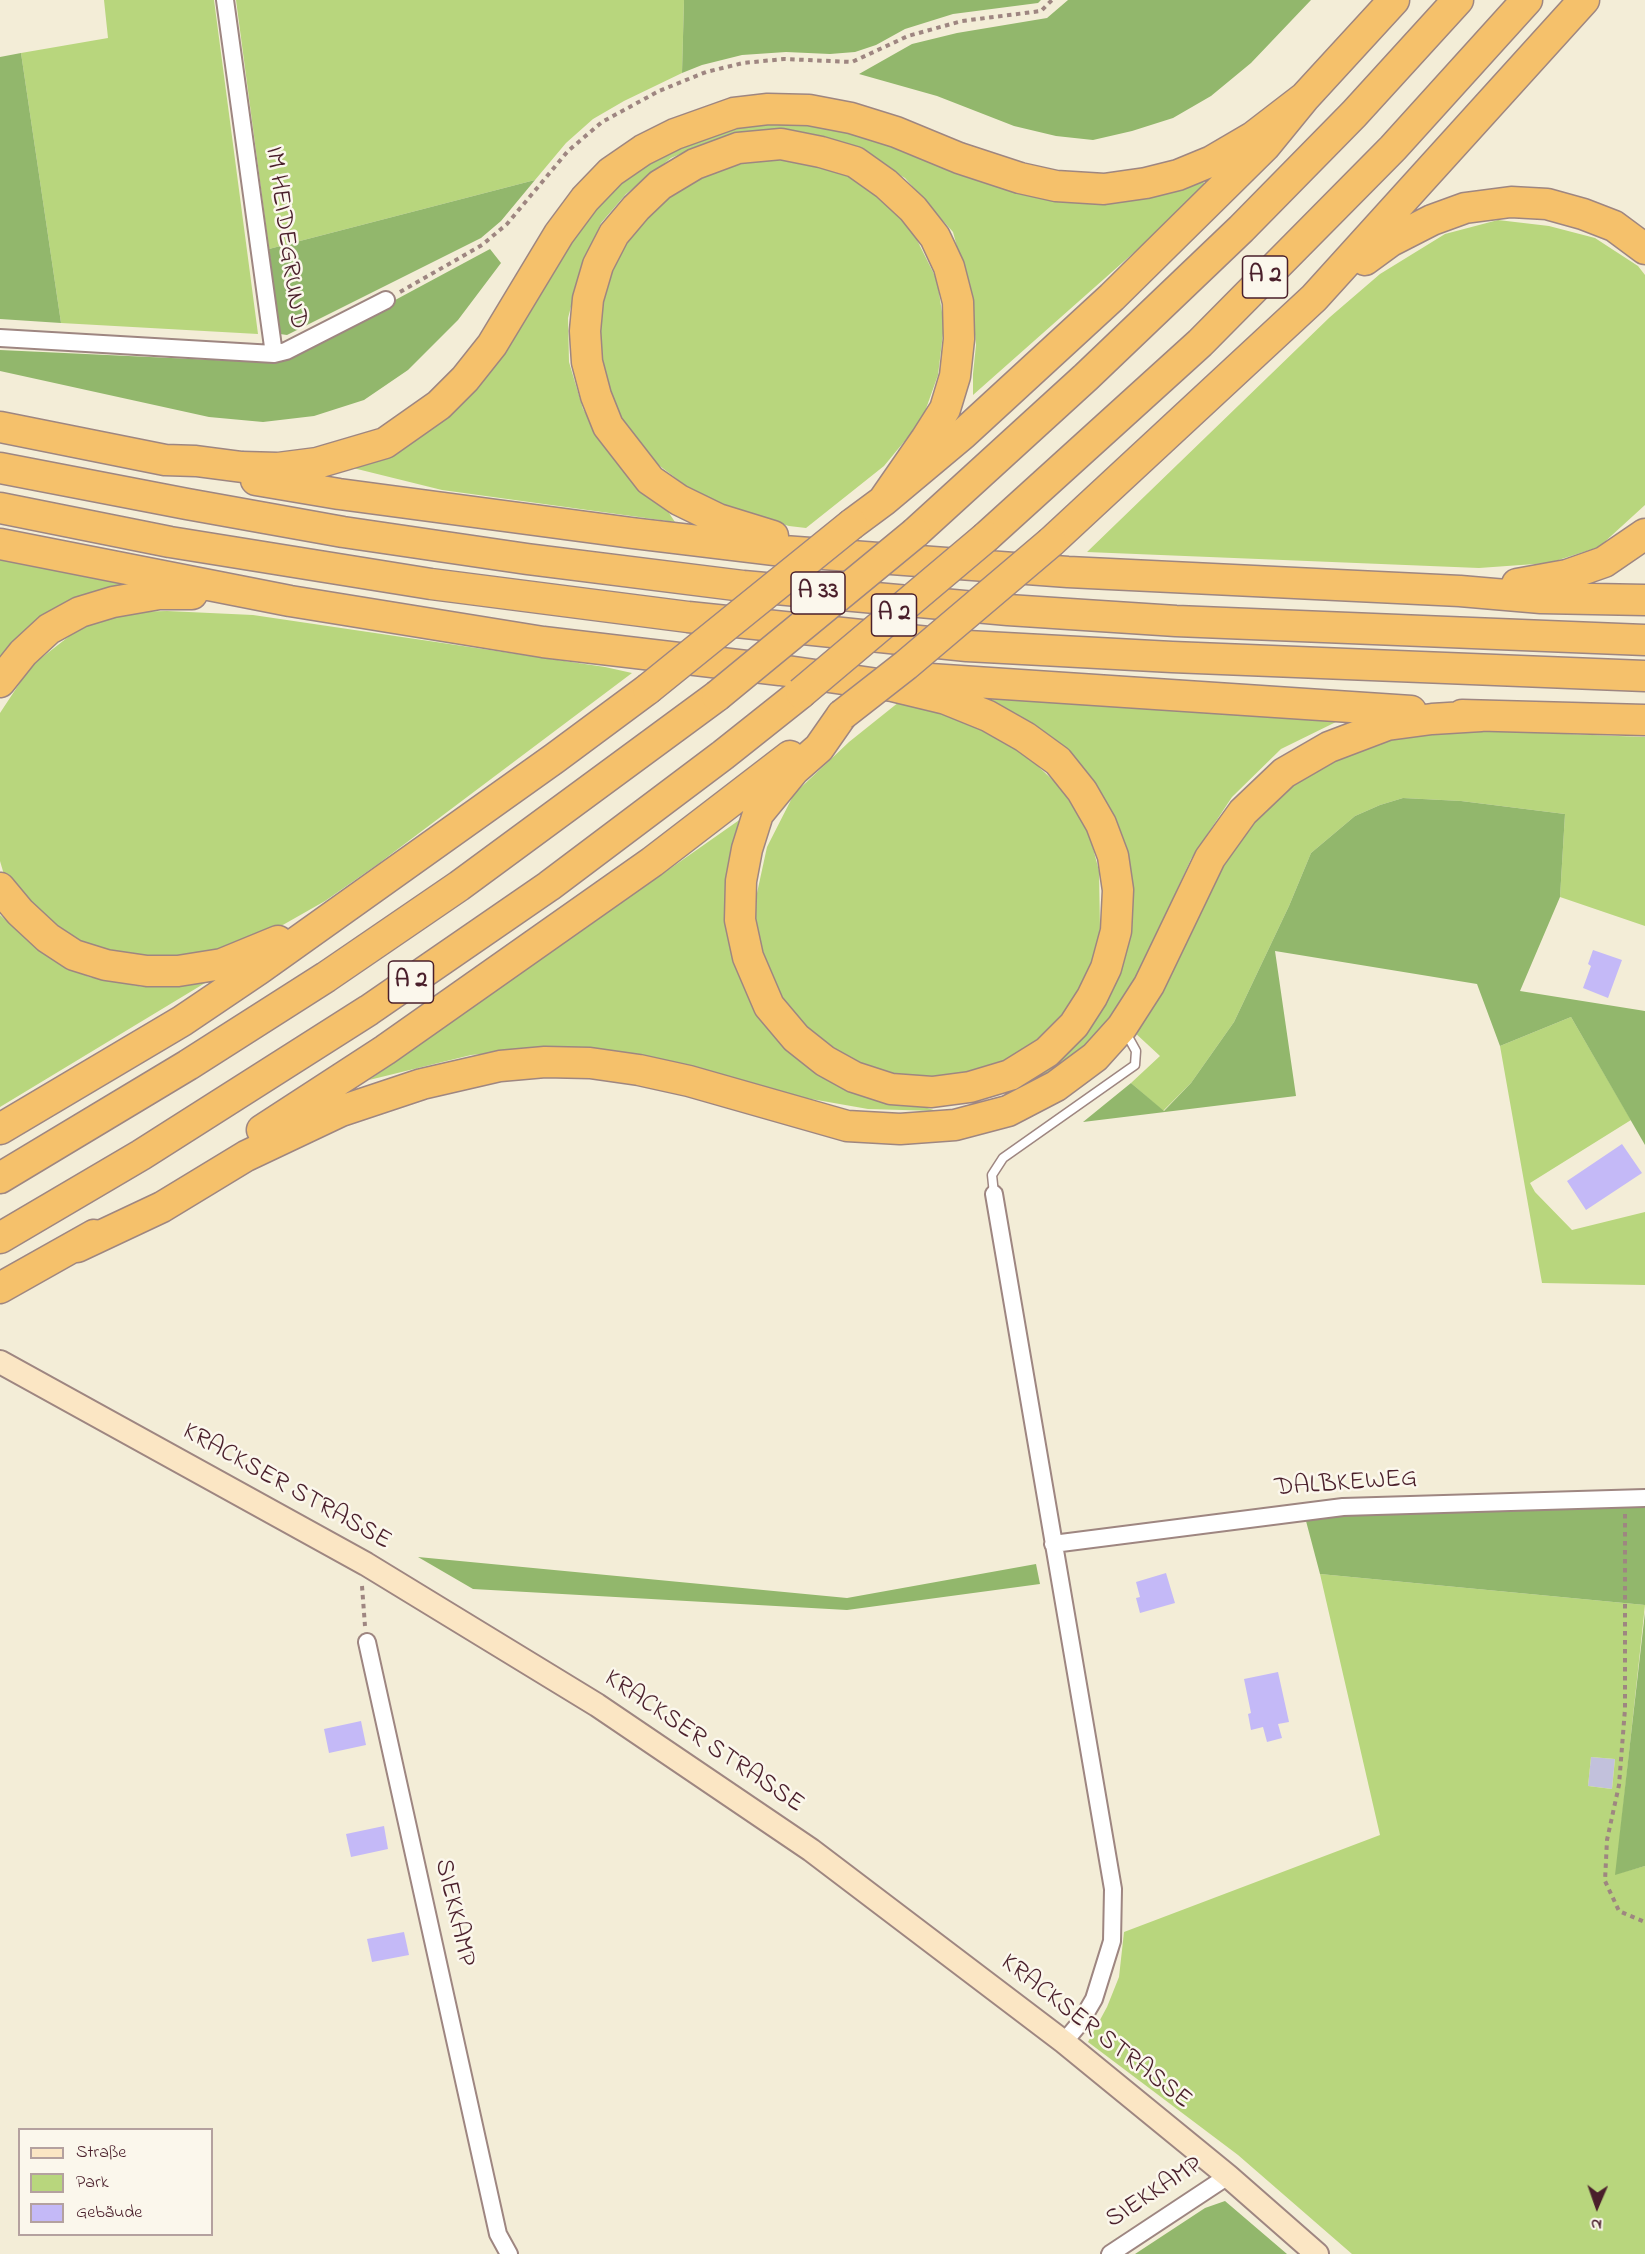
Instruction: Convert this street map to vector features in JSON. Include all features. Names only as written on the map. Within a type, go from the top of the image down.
[{"type":"highway","points":[[0,1129],[182,1021],[259,969],[648,689],[883,501],[963,434],[1112,297],[1265,146],[1305,97],[1394,0]]},
{"type":"highway","name":"A 2","points":[[0,1178],[188,1065],[326,977],[459,886],[717,696],[915,533],[1086,377],[1241,229],[1354,114],[1458,0]]},
{"type":"highway","name":"A 2","points":[[0,1238],[141,1155],[379,1004],[568,872],[801,693],[986,537],[1200,343],[1392,148],[1527,0]]},
{"type":"highway","points":[[0,1288],[76,1246],[220,1157],[385,1050],[652,862],[924,650],[1051,542],[1314,298],[1584,0]]},
{"type":"highway","points":[[165,460],[279,468],[316,463],[385,443],[439,405],[465,379],[492,345],[559,234],[585,199],[612,172],[643,150],[704,123],[734,113],[809,110],[851,118],[896,132],[959,158],[1020,178],[1056,186],[1104,189],[1178,175],[1212,161],[1253,137],[1305,97]]},
{"type":"highway","points":[[883,501],[927,439],[945,409],[955,376],[959,339],[958,302],[949,267],[935,237],[913,209],[886,184],[855,162],[781,144],[738,148],[695,164],[660,186],[636,208],[614,234],[598,265],[588,299],[585,331],[587,362],[596,396],[608,426],[650,480],[679,500],[718,519],[777,537],[903,560]]},
{"type":"highway","points":[[1314,298],[1391,241],[1432,220],[1465,208],[1511,202],[1547,204],[1614,226],[1645,249]]},
{"type":"highway","points":[[0,427],[165,460],[192,469],[374,498],[783,551],[1182,578],[1460,591],[1541,598],[1645,600]]},
{"type":"highway","name":"A 33","points":[[0,468],[343,532],[526,559],[743,586],[1008,610],[1165,620],[1645,640]]},
{"type":"highway","name":"A 33","points":[[0,508],[170,542],[431,584],[688,617],[967,646],[1172,657],[1645,676]]},
{"type":"highway","points":[[1460,591],[1567,575],[1604,562],[1645,534]]},
{"type":"highway","points":[[0,544],[290,601],[543,642],[780,670],[892,686],[946,699],[988,716],[1025,737],[1058,761],[1082,791],[1101,824],[1113,856],[1118,890],[1116,931],[1106,968],[1092,998],[1074,1025],[1047,1052],[1010,1075],[969,1087],[933,1092],[891,1089],[854,1077],[825,1061],[796,1038],[769,1006],[748,957],[740,920],[741,881],[747,849],[759,814],[794,770],[819,748],[842,715]]},
{"type":"highway","points":[[0,682],[23,653],[49,629],[80,612],[113,602],[159,594],[211,594],[290,601]]},
{"type":"highway","points":[[780,670],[1481,716],[1645,720]]},
{"type":"highway","points":[[76,1246],[162,1207],[246,1156],[299,1130],[379,1097],[461,1073],[511,1065],[545,1062],[590,1063],[639,1070],[689,1081],[847,1126],[900,1128],[955,1125],[1008,1112],[1056,1086],[1095,1057],[1122,1027],[1149,985],[1210,858],[1243,812],[1284,773],[1329,747],[1387,725],[1481,716]]},
{"type":"highway","points":[[0,888],[20,912],[48,938],[74,955],[106,965],[147,972],[178,971],[222,964],[327,920]]},
{"type":"street","name":"IM HEIDEGRUND","points":[[0,338],[274,354],[225,0]]},
{"type":"street","points":[[274,354],[286,351],[386,300]]},
{"type":"street","points":[[994,1194],[1113,1889],[1112,1941],[1094,1999],[1080,2023],[1064,2042]]},
{"type":"street","name":"KRACKSER STRASSE","points":[[0,1362],[366,1564],[597,1705],[811,1850],[1064,2042],[1228,2176],[1317,2254]]},
{"type":"street","name":"DALBKEWEG","points":[[1053,1544],[1343,1507],[1645,1498]]},
{"type":"street","name":"SIEKKAMP","points":[[367,1642],[498,2234],[509,2254]]},
{"type":"street","name":"SIEKKAMP","points":[[1110,2254],[1228,2176]]},
{"type":"lane","points":[[994,1194],[992,1175],[1003,1158],[1135,1065],[1136,1051],[1122,1027]]},
{"type":"path","points":[[1625,1499],[1625,1709],[1619,1785],[1607,1840],[1605,1881],[1619,1911],[1645,1922]]},
{"type":"path","points":[[367,1642],[362,1580],[372,1586]]},
{"type":"shaded area","points":[[1591,1757],[1615,1759],[1612,1789],[1588,1786]]},
{"type":"green space","points":[[104,0],[214,0],[258,334],[61,323],[21,53],[108,38]]},
{"type":"green space","points":[[236,0],[684,0],[682,73],[593,119],[566,143],[535,180],[269,249]]},
{"type":"green space","points":[[684,0],[1041,0],[1038,3],[953,14],[905,29],[876,45],[855,52],[830,54],[786,52],[742,55],[702,65],[682,73]]},
{"type":"green space","points":[[1068,0],[1311,0],[1251,63],[1211,96],[1173,118],[1093,140],[1056,136],[1014,126],[937,96],[859,74],[912,44],[957,33],[1047,18]]},
{"type":"green space","points":[[21,53],[61,323],[0,319],[0,57]]},
{"type":"green space","points":[[821,123],[854,132],[952,167],[1200,180],[1209,186],[973,395],[976,345],[972,302],[953,232],[905,178],[850,146],[751,134],[708,142],[671,158],[626,194],[601,223],[578,280],[568,318],[569,362],[583,409],[607,447],[665,507],[675,522],[442,490],[353,468],[412,442],[439,423],[466,396],[566,249],[594,212],[611,191],[641,165],[718,129],[752,124]]},
{"type":"green space","points":[[779,158],[807,162],[844,173],[879,193],[906,218],[937,280],[944,325],[938,375],[922,420],[884,466],[806,528],[789,526],[742,513],[694,492],[652,460],[625,428],[610,393],[599,344],[602,303],[613,259],[636,227],[667,193],[698,174],[749,161]]},
{"type":"green space","points":[[535,180],[501,221],[481,238],[287,335],[280,334],[269,249]]},
{"type":"green space","points":[[1498,220],[1549,226],[1595,238],[1638,266],[1645,275],[1645,505],[1599,547],[1549,563],[1479,568],[1087,552],[1330,317],[1380,274],[1445,234]]},
{"type":"green space","points":[[490,249],[501,263],[458,320],[408,370],[364,400],[314,416],[263,422],[209,417],[0,371],[0,350],[278,363]]},
{"type":"green space","points":[[0,558],[128,583],[84,595],[31,624],[0,657]]},
{"type":"green space","points":[[167,611],[253,615],[605,667],[632,673],[378,864],[325,901],[274,930],[218,950],[170,958],[117,952],[77,940],[40,916],[5,878],[0,861],[0,713],[31,666],[81,627],[130,612]]},
{"type":"green space","points":[[977,698],[1338,721],[1281,749],[1232,797],[1191,859],[1136,979],[1094,1043],[1023,1091],[1022,1080],[1105,1002],[1119,834]]},
{"type":"green space","points":[[899,702],[926,706],[977,724],[1023,752],[1060,787],[1088,829],[1099,871],[1100,929],[1091,969],[1063,1013],[1026,1050],[984,1070],[945,1077],[896,1075],[851,1062],[779,1006],[755,924],[757,893],[767,847],[794,794],[849,742]]},
{"type":"green space","points":[[1487,731],[1645,737],[1645,926],[1560,897],[1565,814],[1461,801],[1403,798],[1380,805],[1355,816],[1311,853],[1289,906],[1234,1022],[1191,1083],[1163,1111],[1131,1083],[1160,1056],[1133,1031],[1182,953],[1229,849],[1274,798],[1317,767],[1399,735]]},
{"type":"green space","points":[[1403,798],[1461,801],[1565,814],[1560,897],[1520,991],[1645,1011],[1645,1145],[1571,1017],[1500,1046],[1477,984],[1275,951],[1296,1096],[1083,1122],[1131,1083],[1164,1111],[1191,1083],[1234,1022],[1289,906],[1311,853],[1355,816]]},
{"type":"green space","points":[[745,816],[731,861],[725,896],[727,933],[737,966],[839,1081],[937,1111],[868,1109],[777,1093],[682,1064],[598,1051],[542,1048],[471,1055],[369,1080]]},
{"type":"green space","points":[[0,915],[39,950],[89,977],[144,987],[210,980],[0,1107]]},
{"type":"green space","points":[[1571,1017],[1631,1120],[1530,1183],[1535,1192],[1572,1230],[1645,1212],[1645,1285],[1542,1283],[1500,1046]]},
{"type":"green space","points":[[1645,1501],[1645,1605],[1320,1574],[1306,1521],[1357,1513]]},
{"type":"green space","points":[[418,1557],[847,1598],[1036,1564],[1040,1584],[847,1610],[473,1589]]},
{"type":"green space","points":[[1320,1574],[1645,1605],[1616,1874],[1645,1866],[1645,2254],[1352,2254],[1238,2155],[1088,2042],[1107,2007],[1119,1977],[1124,1932],[1380,1835]],"holes":[[[1591,1757],[1615,1759],[1612,1789],[1588,1786]]]},
{"type":"green space","points":[[1645,1612],[1645,1866],[1615,1875]]},
{"type":"green space","points":[[1225,2201],[1287,2254],[1135,2254],[1205,2208]]},
{"type":"building","points":[[1593,950],[1622,960],[1608,998],[1583,988],[1591,966],[1588,964]]},
{"type":"building","points":[[1622,1144],[1642,1173],[1586,1210],[1567,1181]]},
{"type":"building","points":[[1166,1573],[1175,1603],[1140,1613],[1136,1598],[1140,1597],[1136,1582]]},
{"type":"building","points":[[1278,1672],[1289,1722],[1278,1724],[1282,1738],[1267,1742],[1263,1727],[1251,1730],[1248,1714],[1251,1713],[1244,1679]]},
{"type":"building","points":[[361,1721],[366,1745],[329,1753],[324,1729]]},
{"type":"building","points":[[384,1826],[388,1849],[351,1857],[346,1834]]},
{"type":"building","points":[[404,1932],[409,1955],[372,1962],[367,1939]]}]
